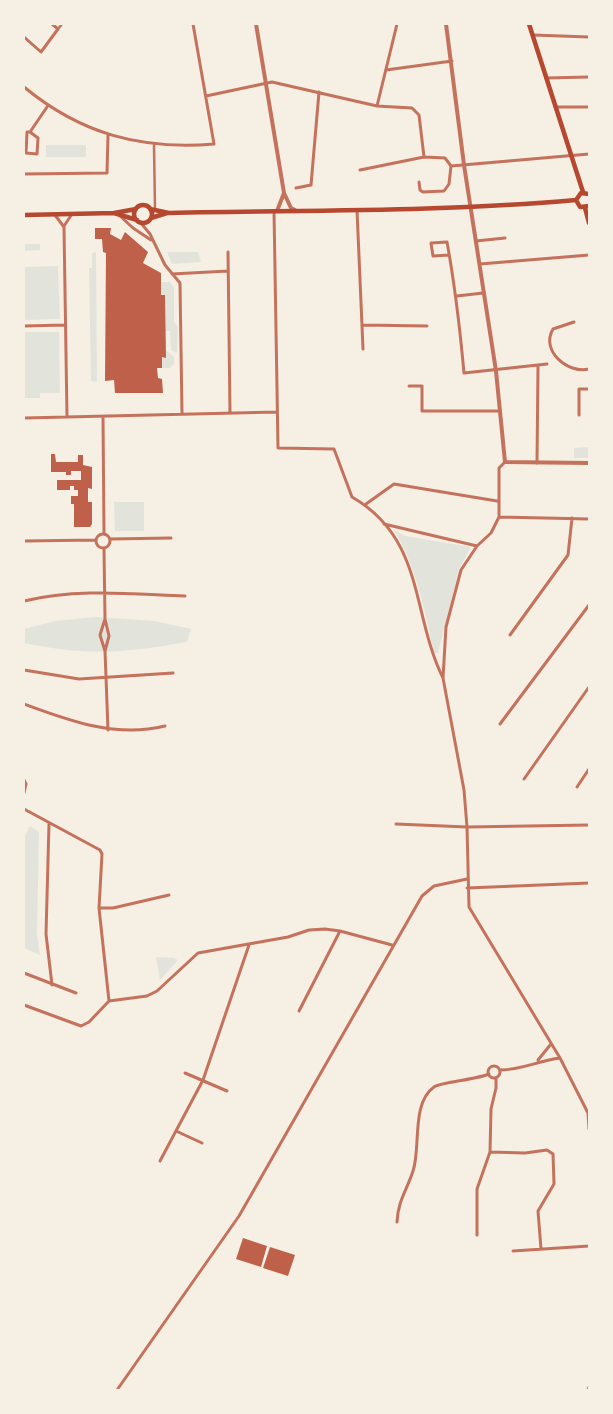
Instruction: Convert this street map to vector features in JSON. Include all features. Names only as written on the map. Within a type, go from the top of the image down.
[{"type":"main road","points":[[529,24],[554,107],[583,192]]},
{"type":"main road","points":[[583,192],[589,194]]},
{"type":"main road","points":[[576,200],[578,195],[583,192]]},
{"type":"main road","points":[[24,215],[116,214],[143,206],[169,212],[296,211],[470,207],[576,200]]},
{"type":"main road","points":[[576,200],[578,205],[587,207],[589,222]]},
{"type":"main road","points":[[136,209],[134,214],[138,221]]},
{"type":"main road","points":[[150,219],[152,209]]},
{"type":"main road","points":[[116,214],[144,223],[169,212]]},
{"type":"street","points":[[52,24],[58,29]]},
{"type":"street","points":[[24,37],[41,52],[62,24]]},
{"type":"street","points":[[24,87],[48,107],[108,135],[154,145],[214,144],[193,24]]},
{"type":"street","points":[[256,24],[284,193],[291,208],[296,211]]},
{"type":"street","points":[[377,106],[397,24]]},
{"type":"street","points":[[446,24],[470,207],[496,371],[505,462]]},
{"type":"street","points":[[533,35],[589,37]]},
{"type":"street","points":[[386,70],[452,61]]},
{"type":"street","points":[[545,78],[589,78]]},
{"type":"street","points":[[206,96],[265,82],[319,92],[377,106],[415,109],[419,115],[424,157]]},
{"type":"street","points":[[296,188],[311,185],[319,92]]},
{"type":"street","points":[[27,132],[38,138],[38,154],[26,154],[27,132],[48,107]]},
{"type":"street","points":[[554,107],[589,107]]},
{"type":"street","points":[[24,174],[107,173],[108,135]]},
{"type":"street","points":[[152,209],[154,145]]},
{"type":"street","points":[[451,166],[589,154]]},
{"type":"street","points":[[360,170],[424,157],[445,158],[451,166],[449,184],[444,191],[423,192],[420,190],[419,182]]},
{"type":"street","points":[[284,193],[275,211],[278,448],[334,449],[352,497],[366,504],[397,540],[411,571],[432,655],[443,678]]},
{"type":"street","points":[[358,210],[363,350]]},
{"type":"street","points":[[55,214],[64,227]]},
{"type":"street","points":[[67,417],[64,227],[72,214]]},
{"type":"street","points":[[116,214],[154,243]]},
{"type":"street","points":[[138,221],[150,234],[165,265],[180,283],[182,414]]},
{"type":"street","points":[[476,241],[505,238]]},
{"type":"street","points":[[449,255],[433,256],[431,243],[447,242],[456,296],[464,373],[547,364]]},
{"type":"street","points":[[228,252],[230,413]]},
{"type":"street","points":[[480,264],[589,256]]},
{"type":"street","points":[[172,274],[228,271]]},
{"type":"street","points":[[456,296],[483,293]]},
{"type":"street","points":[[574,322],[553,329],[550,333],[553,351],[558,359],[571,368],[577,370],[589,369]]},
{"type":"street","points":[[24,326],[65,325]]},
{"type":"street","points":[[363,325],[427,326]]},
{"type":"street","points":[[537,463],[538,366]]},
{"type":"street","points":[[409,386],[422,386],[422,411],[501,411]]},
{"type":"street","points":[[579,415],[578,389],[589,389]]},
{"type":"street","points":[[24,418],[277,412]]},
{"type":"street","points":[[103,417],[104,533],[110,538],[171,538]]},
{"type":"street","points":[[589,463],[505,462],[499,468],[497,501],[499,517],[491,532],[477,546],[461,570],[446,627],[443,678],[468,826],[468,907],[560,1058],[588,1114],[589,1129]]},
{"type":"street","points":[[366,504],[394,484],[497,501]]},
{"type":"street","points":[[499,517],[589,519]]},
{"type":"street","points":[[510,635],[568,555],[572,518]]},
{"type":"street","points":[[384,524],[406,531],[477,546]]},
{"type":"street","points":[[96,540],[98,536],[104,533]]},
{"type":"street","points":[[96,540],[99,547],[104,548],[109,546],[110,538]]},
{"type":"street","points":[[24,541],[96,540]]},
{"type":"street","points":[[104,548],[105,619],[109,636],[105,651],[108,730]]},
{"type":"street","points":[[24,601],[80,593],[105,592],[185,596]]},
{"type":"street","points":[[500,724],[589,604]]},
{"type":"street","points":[[105,619],[100,635],[105,651]]},
{"type":"street","points":[[24,670],[79,679],[105,679],[173,673]]},
{"type":"street","points":[[524,779],[589,687]]},
{"type":"street","points":[[24,704],[75,722],[108,730],[150,729],[165,726]]},
{"type":"street","points":[[577,787],[589,769]]},
{"type":"street","points":[[24,780],[26,784],[24,794]]},
{"type":"street","points":[[24,809],[100,850],[102,854],[100,908],[109,1001]]},
{"type":"street","points":[[49,824],[46,934],[52,985]]},
{"type":"street","points":[[396,824],[468,826],[589,825]]},
{"type":"street","points":[[117,1390],[239,1216],[392,945],[422,896],[434,886],[467,880]]},
{"type":"street","points":[[467,888],[589,883]]},
{"type":"street","points":[[100,908],[113,908],[169,896]]},
{"type":"street","points":[[24,1005],[81,1026],[89,1022],[109,1001],[147,996],[157,991],[198,953],[250,944],[309,930],[340,931],[392,945]]},
{"type":"street","points":[[299,1011],[340,931]]},
{"type":"street","points":[[160,1161],[203,1080],[250,944]]},
{"type":"street","points":[[24,973],[76,993]]},
{"type":"street","points":[[537,1061],[551,1044]]},
{"type":"street","points":[[489,1074],[488,1071],[492,1066],[498,1067],[500,1070],[522,1068],[537,1061],[560,1058]]},
{"type":"street","points":[[477,1235],[477,1189],[490,1152],[491,1109],[496,1088],[496,1078],[500,1074],[500,1070]]},
{"type":"street","points":[[185,1073],[227,1091]]},
{"type":"street","points":[[397,1222],[402,1193],[414,1166],[418,1121],[426,1096],[432,1088],[440,1084],[454,1083],[489,1074],[496,1078]]},
{"type":"street","points":[[176,1132],[202,1144]]},
{"type":"street","points":[[490,1152],[525,1153],[547,1150],[553,1154],[554,1184],[538,1211],[540,1249]]},
{"type":"street","points":[[513,1251],[589,1246]]},
{"type":"shaded area","points":[[46,145],[86,145],[86,157],[46,157]]},
{"type":"shaded area","points":[[24,244],[40,244],[40,250],[24,251]]},
{"type":"shaded area","points":[[96,252],[97,382],[91,381],[89,268],[92,268],[92,253]]},
{"type":"shaded area","points":[[167,252],[198,252],[201,262],[172,264]]},
{"type":"shaded area","points":[[58,266],[60,319],[24,320],[24,267]]},
{"type":"shaded area","points":[[161,282],[170,282],[174,288],[174,322],[178,327],[177,353],[171,350],[170,331],[165,331],[165,295],[161,295]]},
{"type":"shaded area","points":[[24,332],[59,332],[60,393],[40,393],[40,398],[24,398]]},
{"type":"shaded area","points":[[166,350],[174,357],[174,364],[170,368],[162,368],[162,357],[166,358]]},
{"type":"shaded area","points":[[589,447],[589,458],[574,458],[574,448]]},
{"type":"shaded area","points":[[114,502],[144,502],[144,531],[115,531]]},
{"type":"shaded area","points":[[394,530],[405,536],[471,547],[459,569],[438,653],[434,653],[414,574]]},
{"type":"shaded area","points":[[96,617],[155,621],[191,629],[187,642],[125,651],[67,650],[24,643],[24,629],[55,621]]},
{"type":"shaded area","points":[[30,826],[39,832],[37,934],[40,955],[24,948],[24,837]]},
{"type":"shaded area","points":[[156,957],[178,960],[160,980]]},
{"type":"building","points":[[95,228],[111,228],[110,234],[121,240],[125,232],[148,252],[143,263],[161,273],[161,295],[165,295],[166,358],[162,357],[162,368],[157,368],[158,378],[162,379],[163,393],[115,393],[114,380],[105,381],[106,253],[103,252],[102,239],[95,239]]},
{"type":"building","points":[[51,454],[55,454],[56,462],[78,462],[78,455],[83,455],[83,465],[92,467],[92,489],[88,488],[88,502],[92,502],[92,524],[90,527],[74,527],[74,504],[71,504],[71,496],[78,496],[78,490],[74,490],[74,486],[70,486],[70,490],[57,490],[57,480],[81,480],[81,471],[71,471],[71,475],[66,475],[66,472],[51,472]]},
{"type":"building","points":[[243,1238],[267,1246],[261,1267],[236,1259]]},
{"type":"building","points":[[270,1247],[295,1255],[288,1276],[263,1268]]}]
